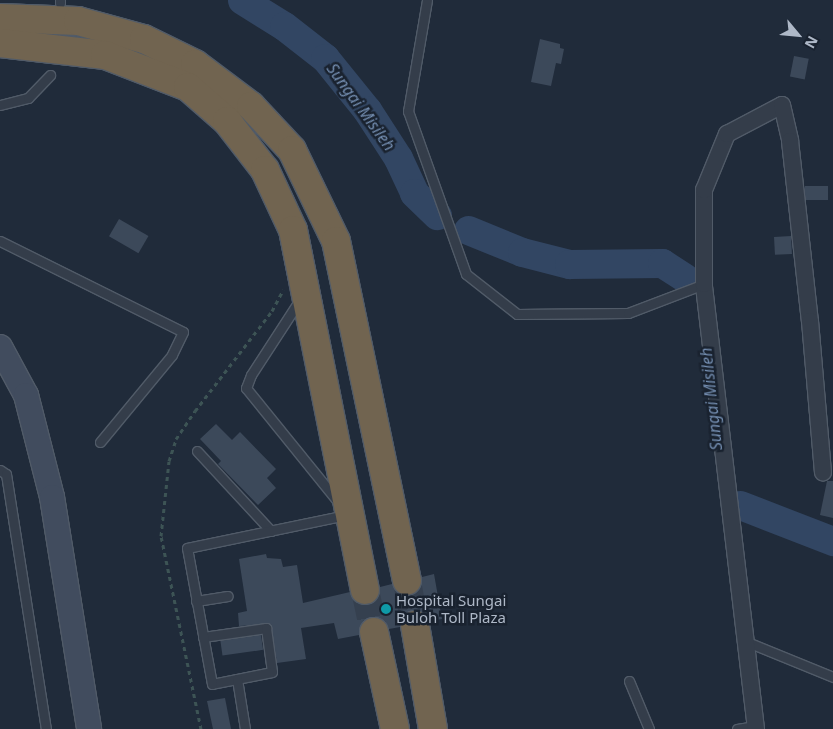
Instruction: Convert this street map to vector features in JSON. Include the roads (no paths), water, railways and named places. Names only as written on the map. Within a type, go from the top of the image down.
[{"type":"highway","points":[[0,18],[78,21],[144,39],[195,64],[251,106],[292,150],[336,241],[407,581]]},
{"type":"highway","points":[[0,43],[104,55],[188,87],[227,121],[265,170],[294,230],[295,290],[324,388],[348,514],[365,590]]},
{"type":"highway","points":[[324,388],[366,382]]},
{"type":"highway","points":[[415,624],[433,729]]},
{"type":"highway","points":[[374,632],[394,729]]},
{"type":"street","points":[[756,728],[704,284],[704,190],[727,134],[782,105],[790,141],[810,321],[823,472]]},
{"type":"street","points":[[0,347],[26,395],[52,497],[89,729]]},
{"type":"lane","points":[[426,0],[408,111],[466,274],[517,314],[628,313],[704,284]]},
{"type":"lane","points":[[0,105],[28,98],[50,75]]},
{"type":"lane","points":[[0,241],[183,332],[172,355],[100,442]]},
{"type":"lane","points":[[203,637],[266,628],[272,672],[212,684],[196,601],[187,548],[348,514],[246,388],[251,374],[295,290]]},
{"type":"lane","points":[[197,451],[270,531]]},
{"type":"lane","points":[[0,470],[6,474],[46,729]]},
{"type":"lane","points":[[196,601],[228,596]]},
{"type":"lane","points":[[745,641],[833,677]]},
{"type":"lane","points":[[238,679],[246,729]]},
{"type":"lane","points":[[629,681],[649,729]]},
{"type":"lane","points":[[737,729],[756,728]]},
{"type":"waterway","name":"Sungai Misileh","points":[[242,0],[284,26],[325,58],[367,110],[398,158],[414,193],[437,215]]},
{"type":"waterway","name":"Sungai Misileh","points":[[468,230],[522,252],[569,264],[662,263],[685,278]]},
{"type":"waterway","name":"Sungai Misileh","points":[[740,505],[833,541]]},
{"type":"tunnel","points":[[407,581],[415,625]]},
{"type":"tunnel","points":[[365,590],[374,632]]},
{"type":"place","name":"Hospital Sungai Buloh Toll Plaza","points":[[386,609]]}]
